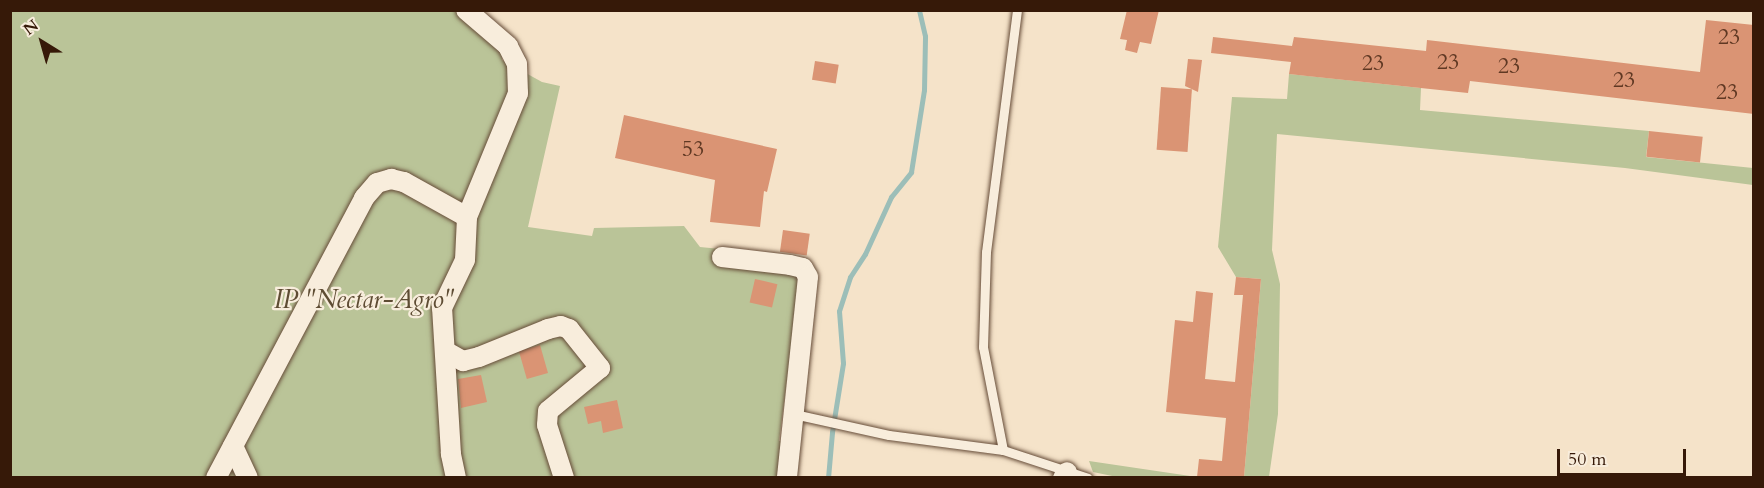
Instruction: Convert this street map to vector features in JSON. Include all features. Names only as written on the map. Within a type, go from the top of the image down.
[{"type":"street","points":[[456,477],[451,454],[442,308],[465,260],[467,217],[518,93],[517,64],[508,46],[466,10]]},
{"type":"street","points":[[216,477],[364,198],[377,183],[391,179],[404,183],[467,217]]},
{"type":"street","points":[[722,257],[803,268],[808,277],[787,477]]},
{"type":"street","points":[[445,351],[463,361],[548,329],[561,326],[569,329],[600,368],[548,411],[547,425],[564,477]]},
{"type":"street","points":[[233,447],[248,477]]},
{"type":"lane","points":[[1003,450],[983,347],[986,252],[1017,10]]},
{"type":"lane","points":[[794,414],[889,435],[1003,450],[1065,475],[1088,477]]},
{"type":"green space","name":"IP \"Nectar-Agro\"","points":[[10,11],[455,11],[502,54],[502,60],[542,82],[560,86],[528,227],[592,236],[594,228],[684,226],[700,247],[731,250],[794,274],[800,279],[779,441],[787,440],[782,477],[11,477]]},
{"type":"green space","points":[[1289,74],[1421,88],[1420,110],[1649,131],[1646,157],[1753,168],[1753,185],[1625,168],[1277,134],[1272,250],[1280,284],[1278,414],[1269,477],[1244,477],[1261,279],[1236,277],[1218,247],[1232,97],[1287,99]]},
{"type":"green space","points":[[1089,461],[1197,477],[1117,477],[1093,472]]},
{"type":"building","points":[[1127,10],[1159,10],[1151,44],[1140,42],[1137,53],[1125,50],[1127,40],[1120,39]]},
{"type":"building","points":[[1706,20],[1754,25],[1754,114],[1470,81],[1468,93],[1289,74],[1291,62],[1211,53],[1213,37],[1292,46],[1294,37],[1426,51],[1427,40],[1700,72]]},
{"type":"building","points":[[1188,59],[1202,60],[1198,92],[1185,86]]},
{"type":"building","points":[[815,61],[839,65],[836,84],[812,80]]},
{"type":"building","points":[[1161,87],[1192,89],[1188,152],[1157,150]]},
{"type":"building","points":[[624,115],[777,149],[767,192],[764,191],[760,227],[710,222],[715,180],[615,158]]},
{"type":"building","points":[[1649,131],[1703,137],[1700,163],[1646,157]]},
{"type":"building","points":[[783,230],[810,234],[807,256],[780,252]]},
{"type":"building","points":[[1236,277],[1261,279],[1244,477],[1197,477],[1199,459],[1222,461],[1226,418],[1166,412],[1175,320],[1193,322],[1196,291],[1213,293],[1205,379],[1235,382],[1243,295],[1234,295]]},
{"type":"building","points":[[755,279],[777,284],[772,308],[750,302]]},
{"type":"building","points":[[540,345],[548,373],[527,379],[519,351]]},
{"type":"building","points":[[481,375],[487,402],[461,408],[458,379]]},
{"type":"building","points":[[617,400],[623,428],[603,433],[601,421],[588,424],[584,407]]},
{"type":"waterway","points":[[828,478],[832,432],[843,363],[839,311],[850,277],[865,254],[891,197],[911,172],[924,90],[925,36],[919,10]]}]
